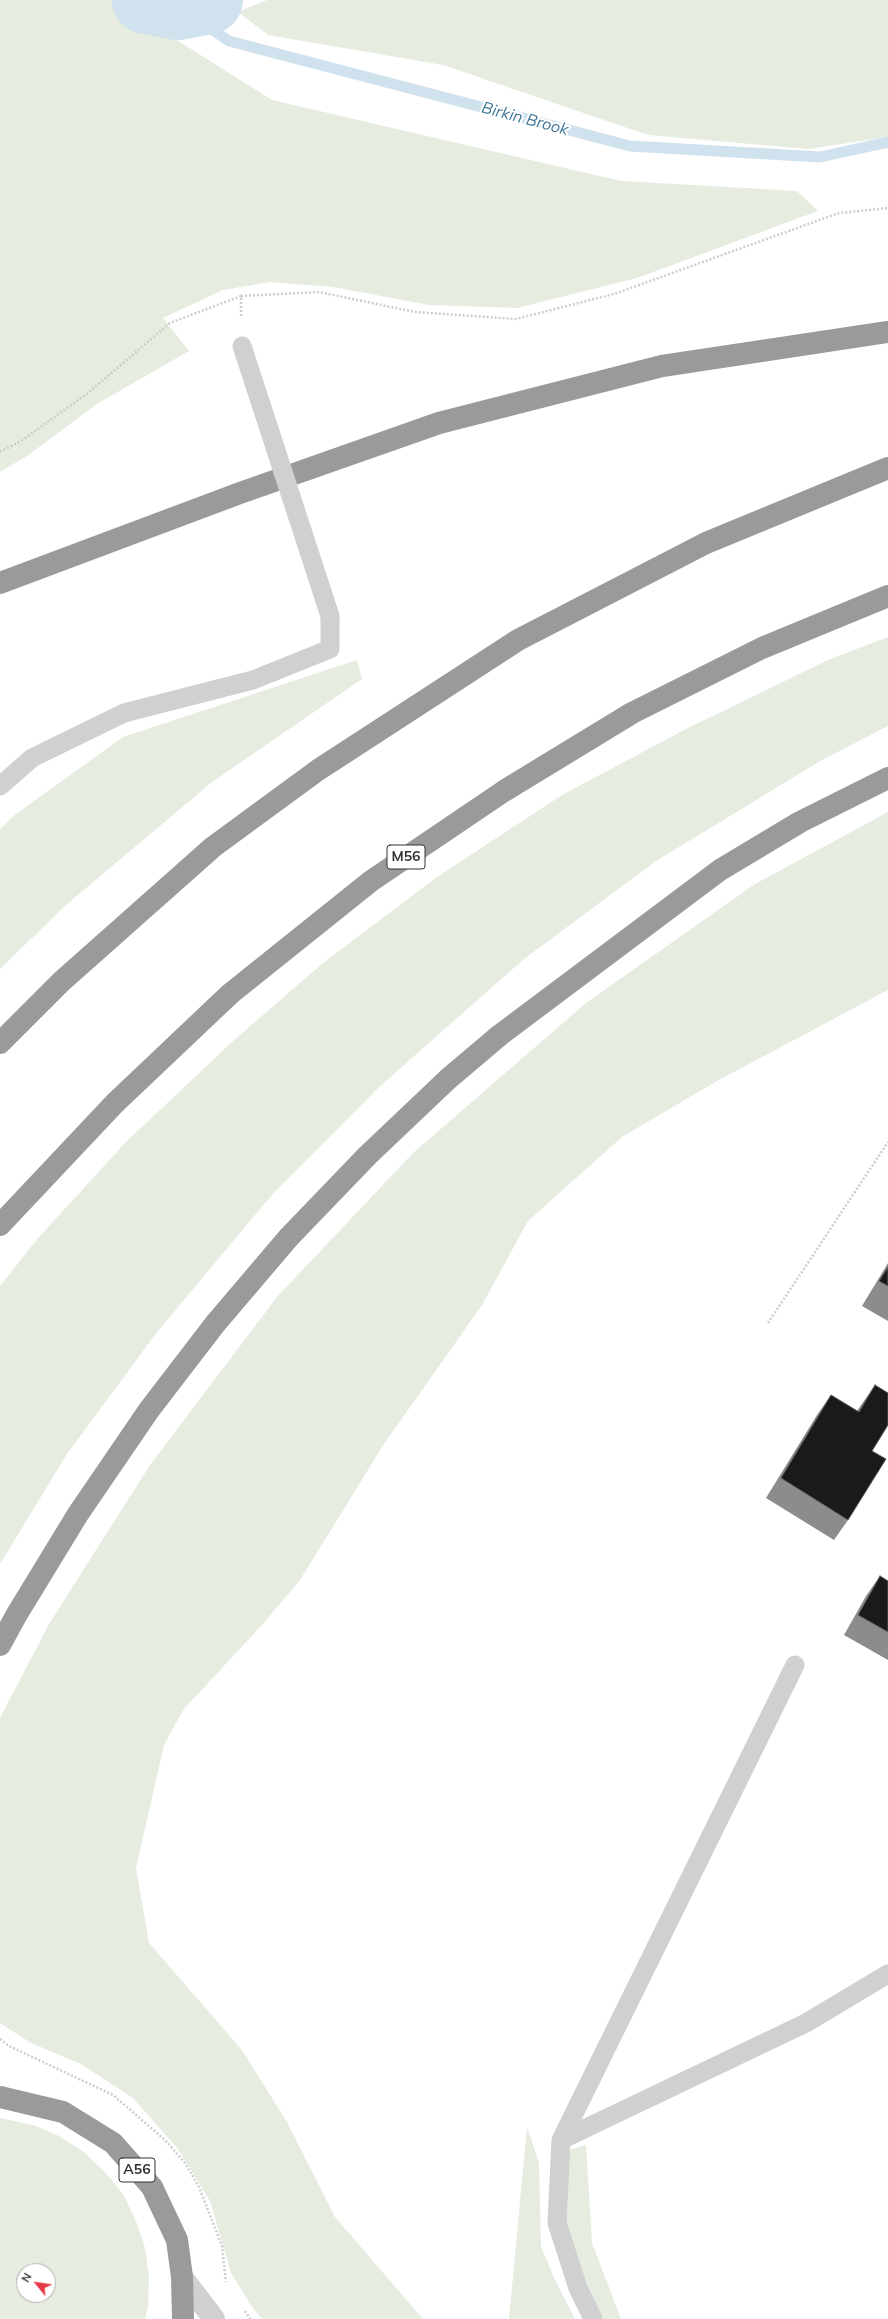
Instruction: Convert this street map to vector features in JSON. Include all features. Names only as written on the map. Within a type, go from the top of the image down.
[{"type":"highway","points":[[0,583],[233,496],[439,423],[662,366],[888,332]]},
{"type":"highway","points":[[0,1044],[62,981],[213,848],[318,770],[505,649],[706,543],[888,468]]},
{"type":"highway","name":"M56","points":[[0,1225],[115,1103],[230,994],[371,881],[504,791],[632,713],[762,648],[888,596]]},
{"type":"highway","points":[[0,1645],[16,1614],[78,1514],[149,1410],[215,1324],[289,1237],[368,1155],[448,1079],[500,1035],[720,870],[800,822],[888,778]]},
{"type":"highway","name":"A56","points":[[2,2095],[63,2112],[113,2143],[152,2187],[177,2240],[182,2277],[183,2319]]},
{"type":"street","points":[[182,2277],[214,2319]]},
{"type":"lane","points":[[0,786],[32,758],[124,713],[253,680],[330,649],[330,616],[242,346]]},
{"type":"lane","points":[[593,2319],[578,2288],[556,2223],[561,2140],[795,1665]]},
{"type":"lane","points":[[561,2140],[806,2023],[888,1974]]},
{"type":"path","points":[[0,452],[21,441],[88,392],[170,323],[241,296],[319,292],[415,312],[516,319],[614,294],[839,213],[888,208]]},
{"type":"path","points":[[241,296],[242,346]]},
{"type":"path","points":[[768,1323],[888,1142]]},
{"type":"shaded area","points":[[0,0],[123,0],[156,27],[272,100],[621,181],[797,191],[818,211],[637,278],[517,308],[429,305],[333,287],[270,282],[223,290],[163,318],[189,351],[97,404],[27,456],[0,472]]},
{"type":"shaded area","points":[[267,0],[888,0],[888,137],[808,149],[648,135],[443,65],[268,35],[238,12]]},
{"type":"shaded area","points":[[888,637],[888,726],[822,760],[656,861],[524,959],[378,1088],[271,1196],[157,1332],[67,1454],[0,1564],[0,1286],[39,1237],[126,1142],[233,1041],[323,963],[437,877],[562,795],[684,730],[828,660]]},
{"type":"shaded area","points":[[357,660],[362,679],[212,782],[66,905],[0,969],[0,829],[12,817],[123,737]]},
{"type":"shaded area","points":[[888,812],[888,990],[717,1081],[622,1137],[528,1221],[482,1305],[384,1444],[300,1580],[262,1625],[183,1710],[164,1745],[136,1868],[149,1943],[242,2050],[287,2122],[335,2217],[423,2319],[262,2319],[252,2307],[231,2273],[210,2201],[178,2149],[133,2098],[81,2064],[31,2043],[0,2023],[0,1718],[49,1624],[150,1465],[277,1297],[413,1153],[586,1003],[755,884]]},
{"type":"shaded area","points":[[0,2118],[33,2125],[59,2136],[84,2152],[105,2172],[123,2194],[136,2221],[145,2248],[149,2277],[148,2306],[145,2319],[0,2319]]},
{"type":"shaded area","points":[[527,2127],[539,2163],[541,2247],[557,2284],[575,2319],[509,2319]]},
{"type":"shaded area","points":[[586,2145],[592,2243],[621,2319],[602,2319],[563,2227],[565,2151]]},
{"type":"building","points":[[888,1267],[888,1286],[879,1281]]},
{"type":"building","points":[[875,1385],[888,1393],[888,1425],[872,1451],[886,1459],[848,1520],[781,1478],[831,1395],[859,1412]]},
{"type":"building","points":[[880,1576],[888,1581],[888,1632],[858,1615]]},
{"type":"waterway","name":"Birkin Brook","points":[[146,0],[178,6],[209,0]]},
{"type":"waterway","name":"Birkin Brook","points":[[178,6],[229,41],[630,146],[820,157],[888,142]]}]
